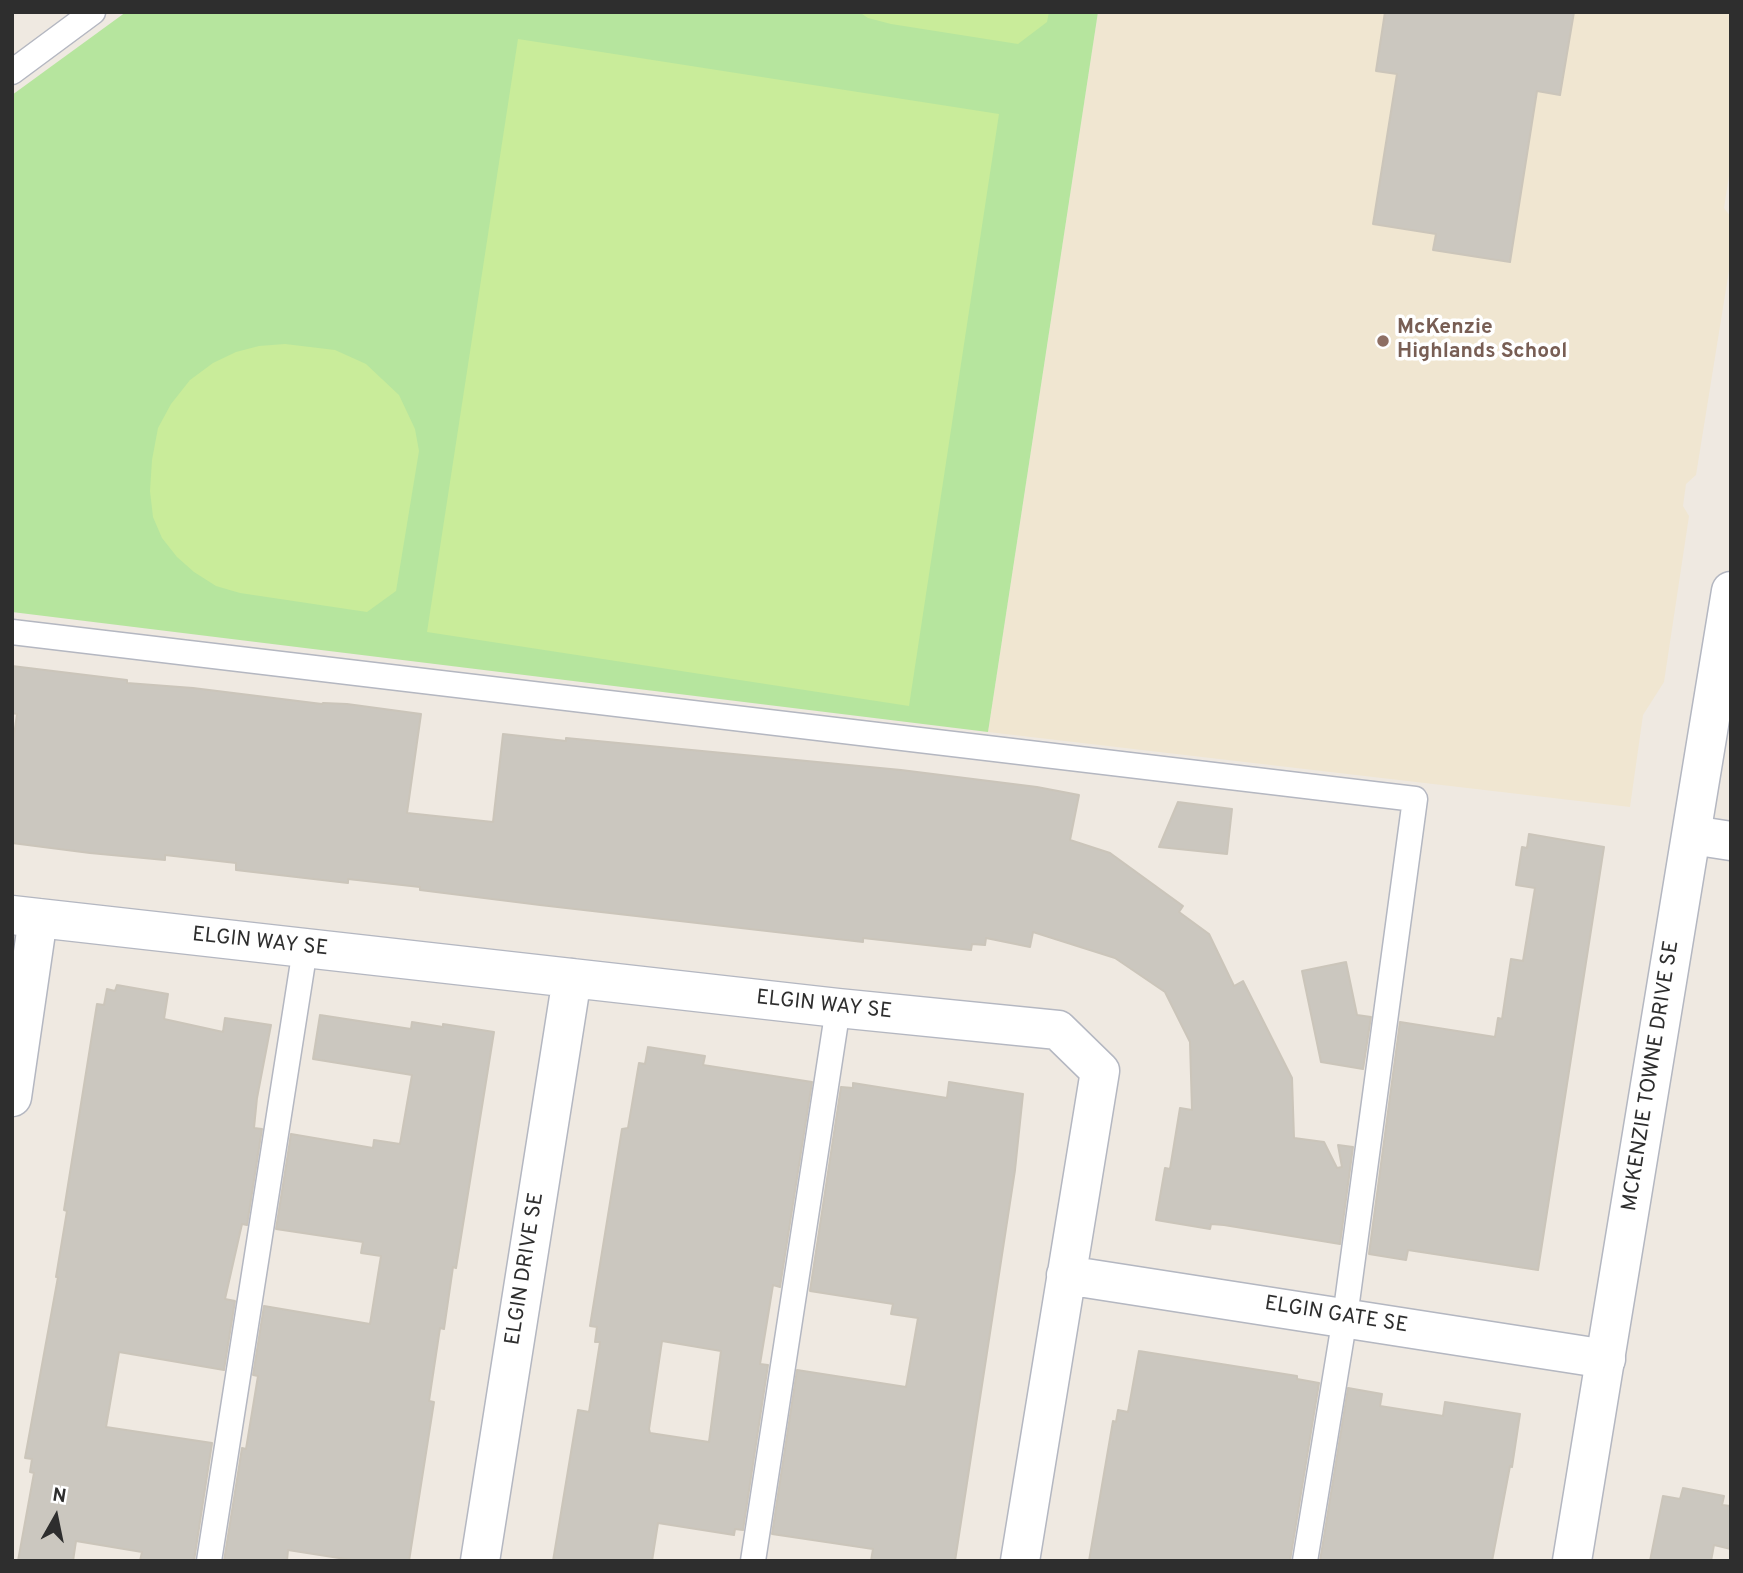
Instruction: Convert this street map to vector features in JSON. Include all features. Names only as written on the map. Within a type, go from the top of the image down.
[{"type":"street","name":"MCKENZIE TOWNE DRIVE SE","points":[[1572,1561],[1731,592]]},
{"type":"street","points":[[1692,835],[1731,841]]},
{"type":"street","name":"ELGIN WAY SE","points":[[12,1097],[25,917],[1058,1030],[1100,1070],[1020,1561]]},
{"type":"street","name":"ELGIN DRIVE SE","points":[[480,1561],[572,978]]},
{"type":"street","name":"ELGIN GATE SE","points":[[1066,1275],[1605,1359]]},
{"type":"lane","points":[[12,72],[93,12]]},
{"type":"lane","points":[[12,632],[1415,799],[1345,1317],[1305,1561]]},
{"type":"lane","points":[[209,1561],[305,948]]},
{"type":"lane","points":[[753,1561],[838,1008]]},
{"type":"shaded area","name":"McKenzie Highlands School","points":[[1098,12],[1731,12],[1731,163],[1724,208],[1731,217],[1731,258],[1696,475],[1686,484],[1683,506],[1689,516],[1664,682],[1643,715],[1630,807],[988,732]]},
{"type":"green space","points":[[126,12],[1098,12],[988,732],[12,612],[12,95]]},
{"type":"green space","points":[[859,12],[1049,12],[1047,22],[1018,44],[891,24],[868,18]]},
{"type":"green space","points":[[518,39],[999,114],[909,706],[427,632]]},
{"type":"green space","points":[[285,344],[335,350],[366,364],[399,395],[415,429],[419,451],[396,591],[367,612],[240,593],[216,586],[177,557],[162,538],[153,517],[150,491],[152,460],[158,428],[171,404],[190,380],[213,363],[236,352],[259,346]]},
{"type":"building","points":[[1385,12],[1574,12],[1560,95],[1537,91],[1510,262],[1433,250],[1436,234],[1373,224],[1397,74],[1376,71]]},
{"type":"building","points":[[12,666],[127,680],[127,683],[322,704],[347,704],[421,714],[407,813],[493,822],[503,734],[901,770],[1079,795],[1070,840],[1110,853],[1183,906],[1179,912],[1209,934],[1234,986],[1243,981],[1292,1078],[1294,1138],[1324,1142],[1337,1168],[1342,1167],[1338,1145],[1353,1147],[1340,1244],[1224,1225],[1211,1224],[1210,1229],[1156,1220],[1165,1168],[1170,1169],[1180,1108],[1192,1110],[1190,1042],[1165,992],[1115,958],[1033,932],[1030,947],[986,938],[985,945],[972,944],[971,950],[863,938],[863,942],[540,905],[420,890],[420,887],[348,879],[348,883],[236,870],[236,863],[165,855],[165,860],[12,843],[12,750],[17,714],[12,713]]},
{"type":"building","points":[[1178,802],[1232,809],[1227,854],[1159,847]]},
{"type":"building","points":[[1529,834],[1604,847],[1538,1270],[1408,1250],[1406,1260],[1369,1254],[1400,1022],[1495,1037],[1498,1018],[1502,1019],[1511,959],[1523,961],[1535,888],[1516,885],[1522,847],[1527,848]]},
{"type":"building","points":[[1346,962],[1357,1015],[1371,1017],[1363,1069],[1321,1062],[1302,971]]},
{"type":"building","points":[[117,985],[168,994],[164,1019],[223,1032],[225,1018],[271,1025],[257,1098],[254,1128],[262,1129],[247,1225],[242,1224],[225,1299],[235,1301],[224,1370],[119,1352],[106,1427],[212,1443],[194,1561],[140,1561],[142,1552],[76,1541],[73,1561],[18,1561],[34,1473],[30,1472],[32,1459],[25,1458],[58,1277],[67,1211],[64,1210],[97,1004],[104,1005],[107,989],[115,991]]},
{"type":"building","points":[[320,1015],[411,1029],[412,1022],[494,1032],[456,1268],[453,1267],[444,1329],[440,1328],[429,1401],[434,1402],[409,1561],[358,1561],[288,1550],[287,1561],[224,1561],[242,1448],[246,1449],[258,1376],[253,1375],[264,1306],[370,1324],[381,1256],[361,1253],[363,1242],[276,1229],[291,1134],[373,1148],[374,1140],[400,1144],[412,1075],[313,1059]]},
{"type":"building","points":[[648,1047],[705,1056],[703,1065],[812,1082],[780,1287],[773,1285],[760,1364],[768,1365],[743,1530],[735,1529],[734,1535],[658,1523],[652,1561],[553,1561],[578,1410],[589,1412],[600,1342],[595,1342],[597,1327],[590,1326],[622,1129],[628,1128],[639,1063],[645,1064]],"holes":[[[662,1341],[721,1351],[709,1442],[650,1433]]]},
{"type":"building","points":[[949,1082],[1023,1094],[1015,1170],[955,1561],[871,1561],[873,1549],[772,1534],[797,1370],[906,1387],[918,1318],[891,1314],[893,1304],[810,1291],[841,1087],[853,1088],[853,1083],[947,1098]]},
{"type":"building","points":[[1139,1351],[1297,1376],[1297,1379],[1319,1383],[1290,1561],[1089,1561],[1113,1421],[1116,1422],[1118,1410],[1128,1412]]},
{"type":"building","points":[[1348,1388],[1382,1394],[1380,1406],[1443,1416],[1445,1402],[1520,1414],[1492,1561],[1320,1561]]},
{"type":"building","points":[[1683,1488],[1724,1496],[1722,1505],[1731,1506],[1731,1549],[1714,1545],[1711,1561],[1650,1561],[1663,1496],[1680,1499]]},
{"type":"place","name":"McKenzie Highlands School","points":[[1383,341]]}]
